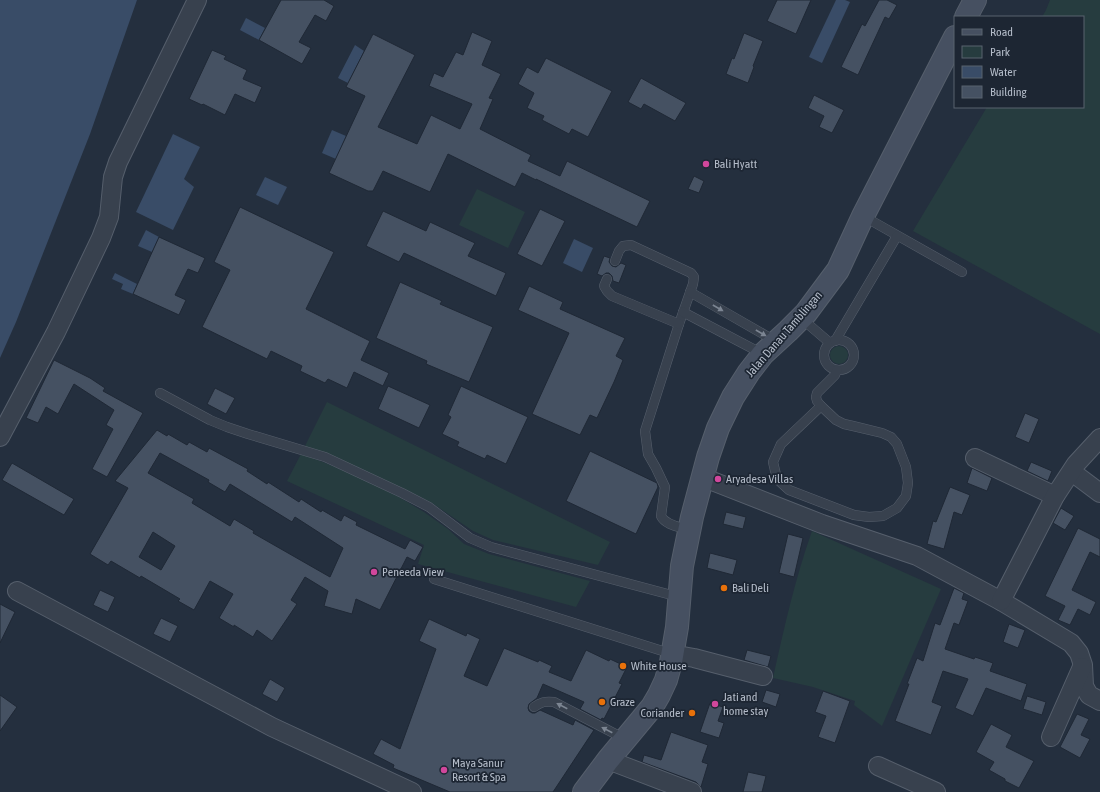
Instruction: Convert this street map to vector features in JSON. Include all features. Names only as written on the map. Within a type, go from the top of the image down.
[{"type":"street","points":[[0,437],[56,332],[102,238],[109,217],[113,176],[118,162],[197,0]]},
{"type":"street","points":[[967,16],[975,0]]},
{"type":"street","name":"Jalan Danau Tamblingan","points":[[584,792],[608,760],[652,707],[666,680],[677,627],[682,566],[688,530],[708,457],[718,428],[732,397],[749,372],[770,348],[801,318],[838,270],[863,216],[954,40]]},
{"type":"street","points":[[1001,601],[1055,496],[1076,464],[1100,438]]},
{"type":"street","points":[[974,458],[1055,496]]},
{"type":"street","points":[[1072,472],[1100,493]]},
{"type":"street","points":[[702,477],[822,524],[917,556],[1001,601],[1072,643],[1079,653],[1083,665],[1084,686],[1089,695],[1100,701]]},
{"type":"street","points":[[17,591],[272,727],[412,792]]},
{"type":"street","points":[[672,654],[694,658],[763,676]]},
{"type":"street","points":[[1051,737],[1083,665]]},
{"type":"street","points":[[608,760],[692,792]]},
{"type":"street","points":[[878,766],[936,792]]},
{"type":"lane","points":[[863,216],[962,272]]},
{"type":"lane","points":[[833,342],[897,236]]},
{"type":"lane","points":[[615,261],[619,251],[624,246],[631,245],[691,273],[694,277],[645,431],[648,454],[664,487],[663,520],[669,524],[688,530]]},
{"type":"lane","points":[[607,279],[604,286],[612,296],[679,324]]},
{"type":"lane","points":[[690,292],[770,348]]},
{"type":"lane","points":[[683,312],[770,348]]},
{"type":"lane","points":[[801,318],[833,342]]},
{"type":"lane","points":[[841,340],[847,342],[851,346],[854,351],[854,357],[852,363],[848,367],[837,370],[827,364],[824,359],[824,353],[826,347],[833,342],[841,340]]},
{"type":"lane","points":[[821,406],[781,444],[773,462],[777,479],[789,490],[854,515],[869,517],[883,516],[897,508],[906,496],[908,483],[906,467],[897,444],[891,437],[882,433],[844,424],[836,420],[817,401],[817,393],[835,375],[837,370]]},
{"type":"lane","points":[[160,393],[210,420],[248,434],[325,458],[402,493],[429,507],[470,538],[491,547],[679,597]]},
{"type":"lane","points":[[434,579],[672,654]]},
{"type":"lane","points":[[534,707],[539,703],[546,701],[554,702],[625,739]]},
{"type":"green space","points":[[1050,0],[1100,0],[1100,334],[913,231],[986,108],[1084,108],[1084,16],[1043,16]]},
{"type":"green space","points":[[477,189],[525,212],[508,248],[459,225]]},
{"type":"green space","points":[[835,346],[843,346],[848,351],[846,362],[843,364],[835,364],[830,359],[830,351]]},
{"type":"green space","points":[[327,402],[610,542],[598,565],[493,540],[473,531],[432,503],[406,490],[327,454],[304,448]]},
{"type":"green space","points":[[301,454],[362,478],[399,497],[448,529],[464,544],[489,554],[590,581],[576,607],[418,564],[424,545],[287,481]]},
{"type":"green space","points":[[812,531],[941,589],[882,726],[854,705],[855,701],[813,687],[773,678],[795,585]]},
{"type":"water","points":[[0,0],[137,0],[90,134],[16,322],[0,358]]},
{"type":"water","points":[[836,0],[845,0],[850,2],[822,63],[809,57]]},
{"type":"water","points":[[246,18],[265,28],[259,40],[240,30]]},
{"type":"water","points":[[355,45],[364,51],[348,83],[338,78]]},
{"type":"water","points":[[332,130],[346,136],[336,159],[322,153]]},
{"type":"water","points":[[173,134],[200,147],[184,179],[194,187],[173,230],[136,212]]},
{"type":"water","points":[[265,177],[287,187],[278,205],[256,195]]},
{"type":"water","points":[[146,230],[159,237],[152,252],[138,246]]},
{"type":"water","points":[[574,239],[593,248],[582,272],[563,263]]},
{"type":"water","points":[[115,273],[137,284],[133,294],[121,289],[123,284],[112,279]]},
{"type":"building","points":[[281,0],[324,0],[334,6],[326,21],[315,15],[299,42],[311,48],[302,64],[259,40]]},
{"type":"building","points":[[777,0],[811,0],[796,34],[767,21]]},
{"type":"building","points":[[879,0],[887,0],[897,5],[889,19],[885,17],[858,75],[841,67],[862,24],[865,26]]},
{"type":"building","points":[[472,32],[492,41],[482,65],[501,74],[489,98],[493,99],[480,129],[531,155],[528,161],[560,176],[567,161],[650,201],[637,227],[522,173],[515,187],[448,154],[430,192],[383,171],[373,191],[368,191],[329,173],[365,96],[346,87],[373,34],[415,55],[378,127],[417,144],[431,115],[460,129],[472,104],[429,86],[434,73],[443,77],[456,52],[463,55]]},
{"type":"building","points":[[744,33],[763,41],[748,83],[726,74],[732,58],[734,59]]},
{"type":"building","points":[[212,50],[226,56],[224,59],[247,70],[243,79],[262,87],[255,103],[235,94],[225,115],[189,99]]},
{"type":"building","points":[[546,58],[612,91],[588,137],[572,129],[569,134],[542,120],[544,116],[527,108],[534,93],[518,84],[527,67],[538,73]]},
{"type":"building","points":[[641,78],[686,103],[675,121],[644,104],[641,109],[628,102]]},
{"type":"building","points":[[814,95],[844,110],[832,133],[819,127],[824,116],[808,108]]},
{"type":"building","points":[[694,176],[704,181],[699,193],[688,189]]},
{"type":"building","points":[[240,207],[334,252],[306,309],[370,341],[361,360],[389,373],[383,386],[354,372],[347,388],[328,379],[325,383],[300,371],[302,366],[271,351],[267,359],[202,327],[230,270],[214,262]]},
{"type":"building","points":[[540,209],[565,221],[542,266],[517,254]]},
{"type":"building","points":[[383,211],[426,231],[430,222],[475,243],[468,256],[506,273],[496,296],[404,253],[399,262],[366,246]]},
{"type":"building","points":[[159,237],[205,258],[198,273],[188,269],[175,295],[186,300],[179,315],[133,294]]},
{"type":"building","points":[[604,256],[610,258],[609,262],[612,266],[616,267],[621,263],[626,265],[619,283],[613,281],[612,276],[609,273],[602,276],[597,274]]},
{"type":"building","points":[[400,282],[442,301],[440,304],[493,327],[469,382],[426,364],[427,361],[376,338]]},
{"type":"building","points":[[529,286],[563,302],[560,309],[625,338],[616,356],[623,360],[614,382],[597,418],[590,415],[580,435],[532,414],[569,333],[518,310]]},
{"type":"building","points":[[54,360],[90,378],[105,388],[103,391],[143,413],[107,477],[92,469],[113,429],[106,425],[114,410],[74,384],[58,414],[46,407],[38,423],[26,418]]},
{"type":"building","points":[[388,386],[430,405],[419,428],[378,409]]},
{"type":"building","points":[[461,386],[528,417],[506,464],[487,455],[485,459],[457,446],[459,442],[442,434],[451,417],[448,415]]},
{"type":"building","points":[[215,388],[235,398],[226,414],[207,404]]},
{"type":"building","points":[[1025,413],[1039,419],[1029,443],[1015,437]]},
{"type":"building","points":[[157,430],[167,436],[168,434],[187,445],[189,442],[207,452],[209,448],[248,469],[247,471],[267,484],[268,482],[299,502],[301,499],[321,512],[322,510],[341,521],[344,515],[357,522],[356,525],[405,549],[410,540],[423,547],[415,561],[407,557],[380,610],[356,599],[352,614],[324,606],[328,591],[305,577],[291,600],[297,604],[272,641],[257,630],[253,637],[234,625],[234,627],[219,618],[233,594],[210,581],[194,610],[178,601],[180,599],[141,576],[140,578],[111,561],[108,565],[90,554],[128,488],[115,481]],"holes":[[[160,453],[209,480],[208,482],[225,492],[230,484],[292,522],[295,517],[343,548],[330,577],[253,533],[254,531],[234,519],[230,526],[192,503],[194,499],[148,473]],[[153,532],[175,546],[161,570],[139,557]]]},
{"type":"building","points":[[590,451],[657,483],[658,487],[636,534],[566,501]]},
{"type":"building","points":[[1031,462],[1052,471],[1048,481],[1027,471]]},
{"type":"building","points":[[12,463],[74,499],[64,515],[2,480]]},
{"type":"building","points":[[972,468],[992,478],[987,491],[967,483]]},
{"type":"building","points":[[950,487],[970,495],[962,515],[954,512],[944,549],[927,544],[933,521],[936,522]]},
{"type":"building","points":[[1061,508],[1074,516],[1065,530],[1053,523]]},
{"type":"building","points":[[726,512],[746,517],[743,529],[723,524]]},
{"type":"building","points":[[1078,528],[1100,539],[1100,557],[1090,552],[1072,590],[1096,602],[1090,615],[1078,609],[1070,625],[1058,620],[1065,606],[1045,596]]},
{"type":"building","points":[[788,534],[803,538],[794,577],[779,573]]},
{"type":"building","points":[[710,553],[737,560],[733,575],[707,568]]},
{"type":"building","points":[[954,588],[964,593],[962,599],[968,601],[959,625],[954,623],[945,649],[974,659],[975,657],[993,663],[990,671],[1027,684],[1021,701],[986,688],[973,716],[955,708],[968,679],[943,671],[932,702],[942,706],[931,735],[895,721],[917,658],[923,661],[935,623],[940,625]]},
{"type":"building","points":[[100,590],[115,597],[108,612],[93,605]]},
{"type":"building","points":[[0,604],[15,612],[0,643]]},
{"type":"building","points":[[161,618],[178,626],[170,642],[153,634]]},
{"type":"building","points":[[429,619],[466,636],[467,633],[480,639],[464,676],[487,686],[504,648],[552,666],[549,672],[571,681],[586,650],[609,661],[610,659],[627,667],[619,683],[622,684],[604,719],[602,718],[601,720],[580,709],[584,702],[543,684],[537,698],[529,704],[529,711],[532,713],[540,710],[573,725],[575,720],[594,730],[553,792],[450,792],[393,768],[394,765],[373,754],[381,739],[400,749],[436,649],[419,641]]},
{"type":"building","points":[[1009,624],[1025,630],[1018,648],[1003,642]]},
{"type":"building","points":[[747,650],[771,656],[768,667],[744,660]]},
{"type":"building","points":[[270,679],[285,688],[277,702],[262,694]]},
{"type":"building","points":[[766,690],[780,694],[776,707],[762,702]]},
{"type":"building","points":[[823,691],[850,701],[835,743],[818,737],[826,716],[815,712]]},
{"type":"building","points":[[0,695],[17,707],[0,731]]},
{"type":"building","points":[[1027,696],[1046,702],[1042,715],[1023,709]]},
{"type":"building","points":[[710,703],[723,707],[718,721],[724,723],[719,738],[700,732]]},
{"type":"building","points":[[1077,714],[1089,719],[1081,735],[1090,739],[1080,758],[1060,747]]},
{"type":"building","points":[[991,724],[1012,735],[1006,747],[1034,761],[1019,788],[1005,781],[1005,779],[989,770],[994,762],[976,752]]},
{"type":"building","points":[[671,732],[708,745],[702,762],[708,764],[701,787],[696,782],[642,762],[644,755],[661,760]]},
{"type":"building","points":[[748,772],[766,776],[762,792],[743,792]]},
{"type":"place","name":"Bali Hyatt","points":[[706,164]]},
{"type":"place","name":"Aryadesa Villas","points":[[718,479]]},
{"type":"place","name":"Peneeda View","points":[[374,572]]},
{"type":"place","name":"Bali Deli","points":[[724,588]]},
{"type":"place","name":"White House","points":[[623,666]]},
{"type":"place","name":"Graze","points":[[602,702]]},
{"type":"place","name":"Jati and home stay","points":[[715,704]]},
{"type":"place","name":"Coriander","points":[[692,713]]},
{"type":"place","name":"Maya Sanur Resort & Spa","points":[[444,770]]}]
